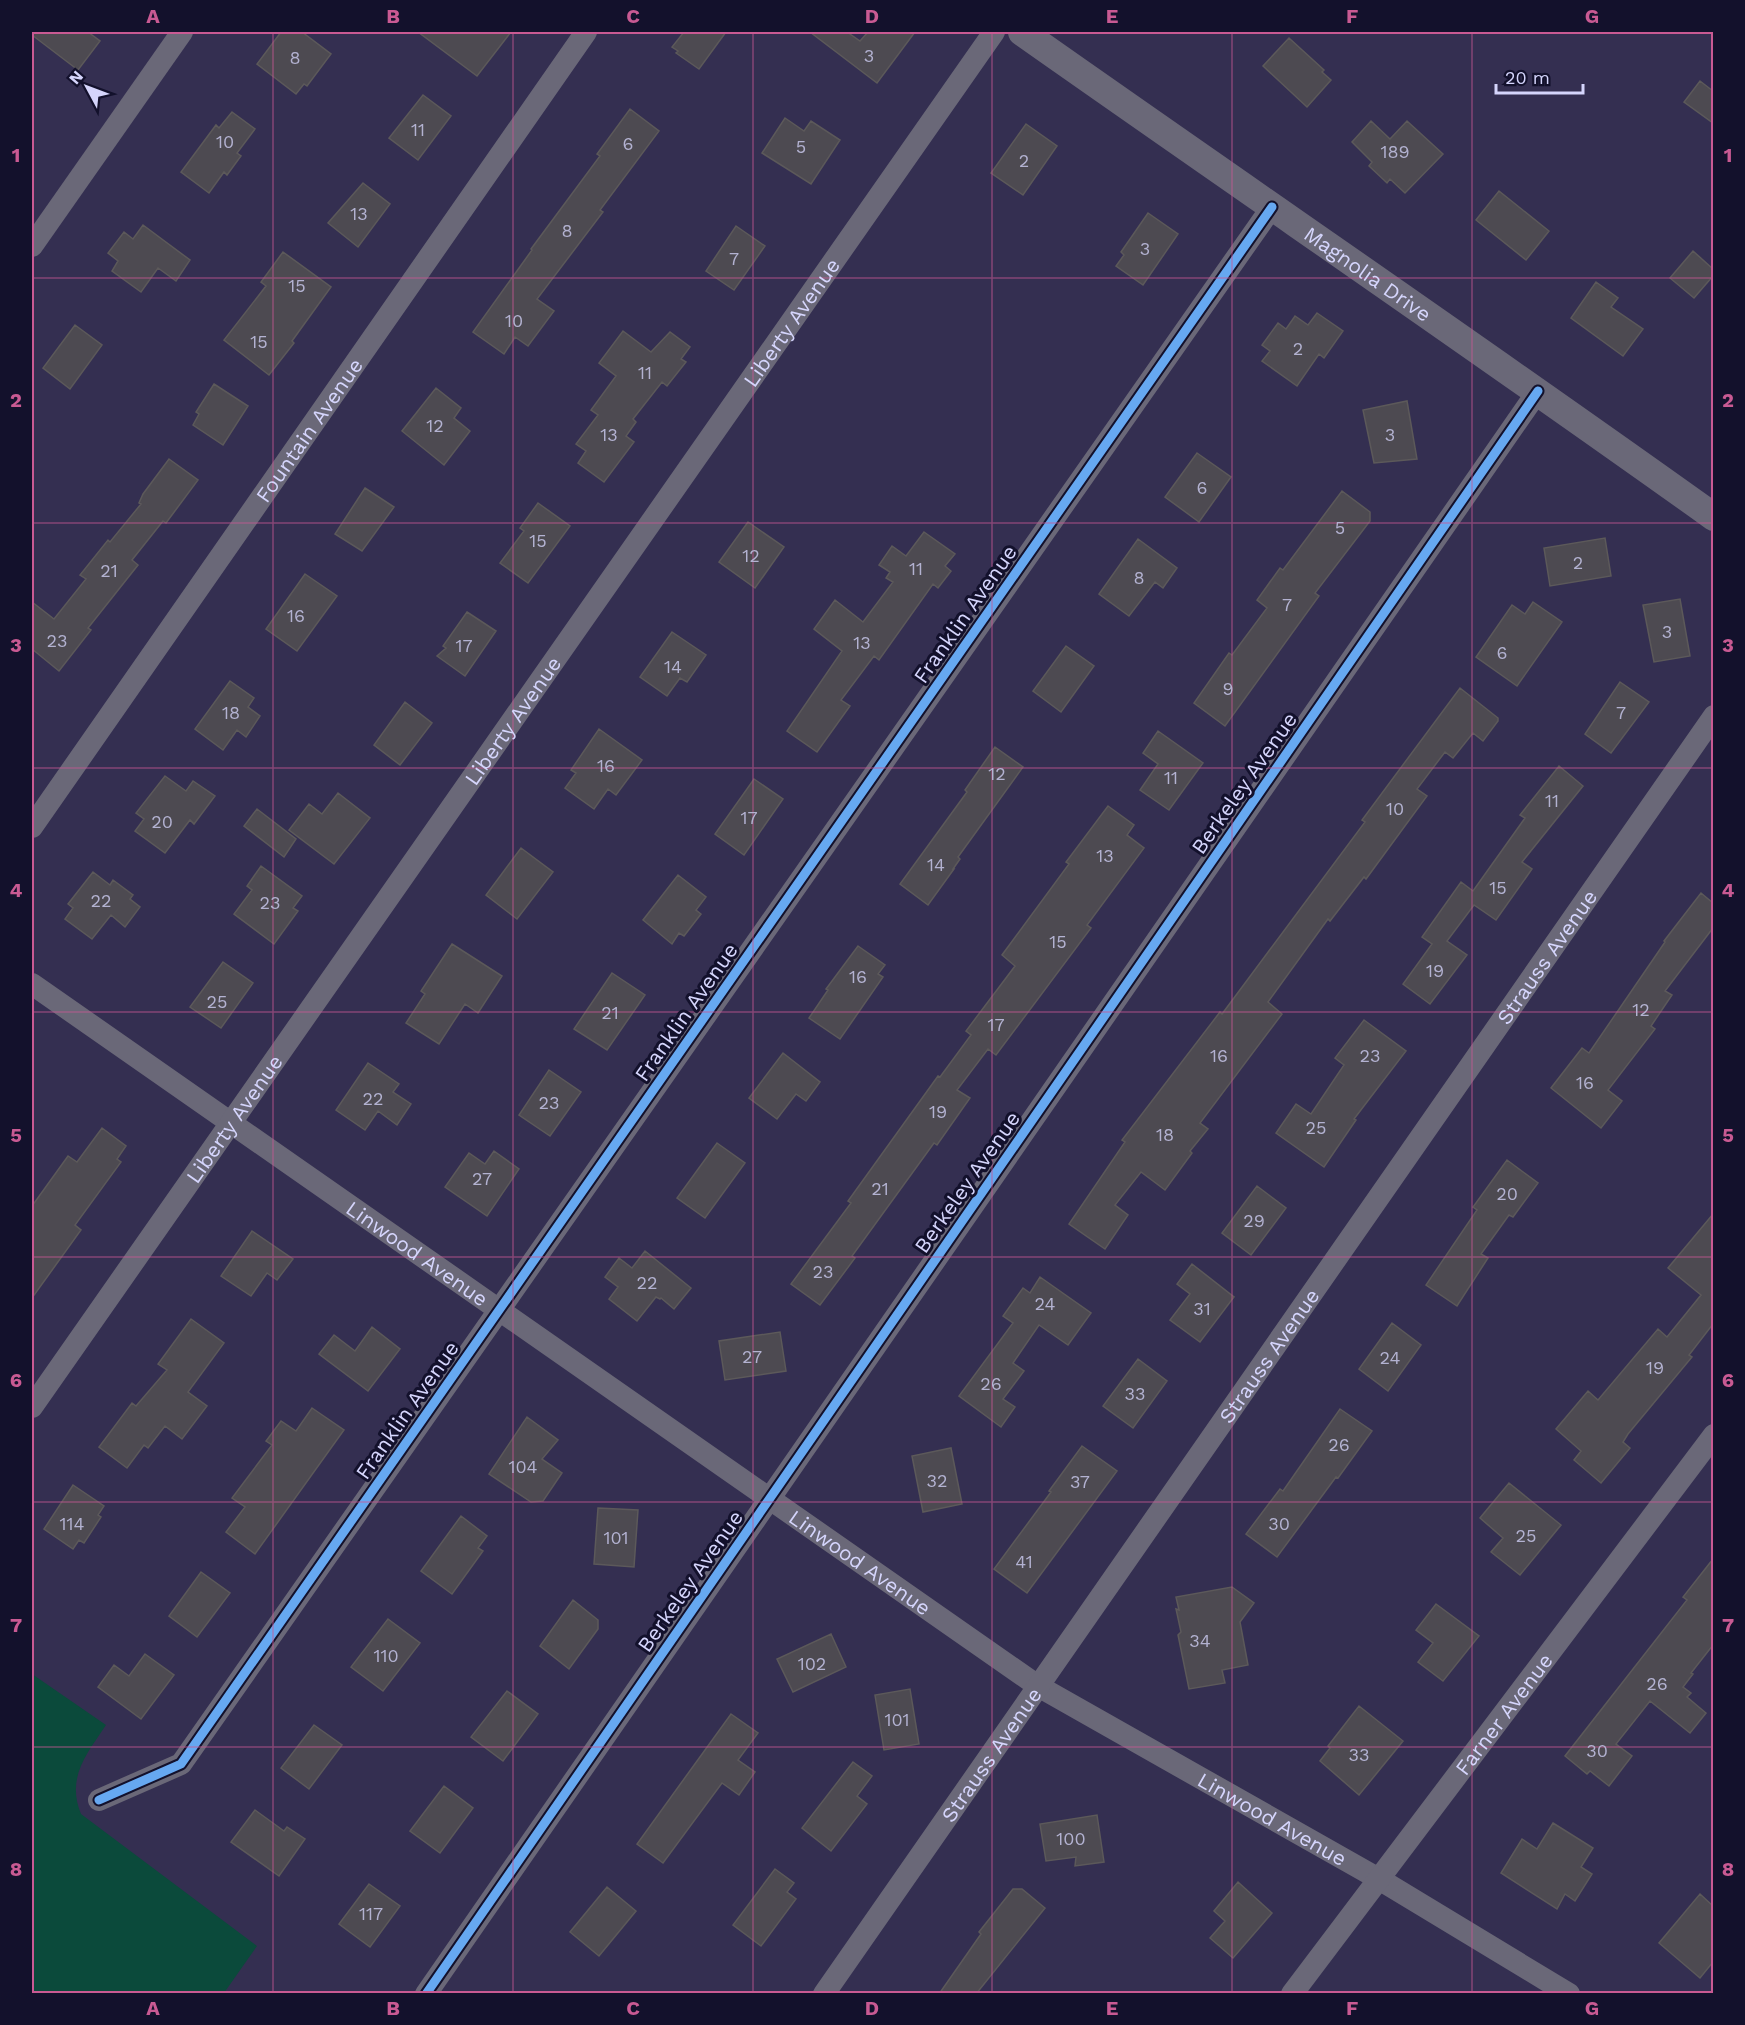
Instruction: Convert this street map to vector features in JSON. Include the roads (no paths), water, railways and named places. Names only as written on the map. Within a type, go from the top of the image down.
[{"type":"street","points":[[32,246],[182,32]]},
{"type":"street","name":"Fountain Avenue","points":[[32,826],[586,32]]},
{"type":"street","name":"Liberty Avenue","points":[[32,1407],[994,32]]},
{"type":"street","name":"Magnolia Drive","points":[[1022,32],[1538,391],[1713,517]]},
{"type":"street","name":"Franklin Avenue","points":[[99,1800],[181,1764],[1272,207]]},
{"type":"street","name":"Berkeley Avenue","points":[[426,1994],[1538,391]]},
{"type":"street","name":"Strauss Avenue","points":[[824,1994],[1713,716]]},
{"type":"street","name":"Linwood Avenue","points":[[32,984],[1038,1686],[1379,1879],[1569,1994]]},
{"type":"street","name":"Farner Avenue","points":[[1292,1994],[1713,1435]]}]
